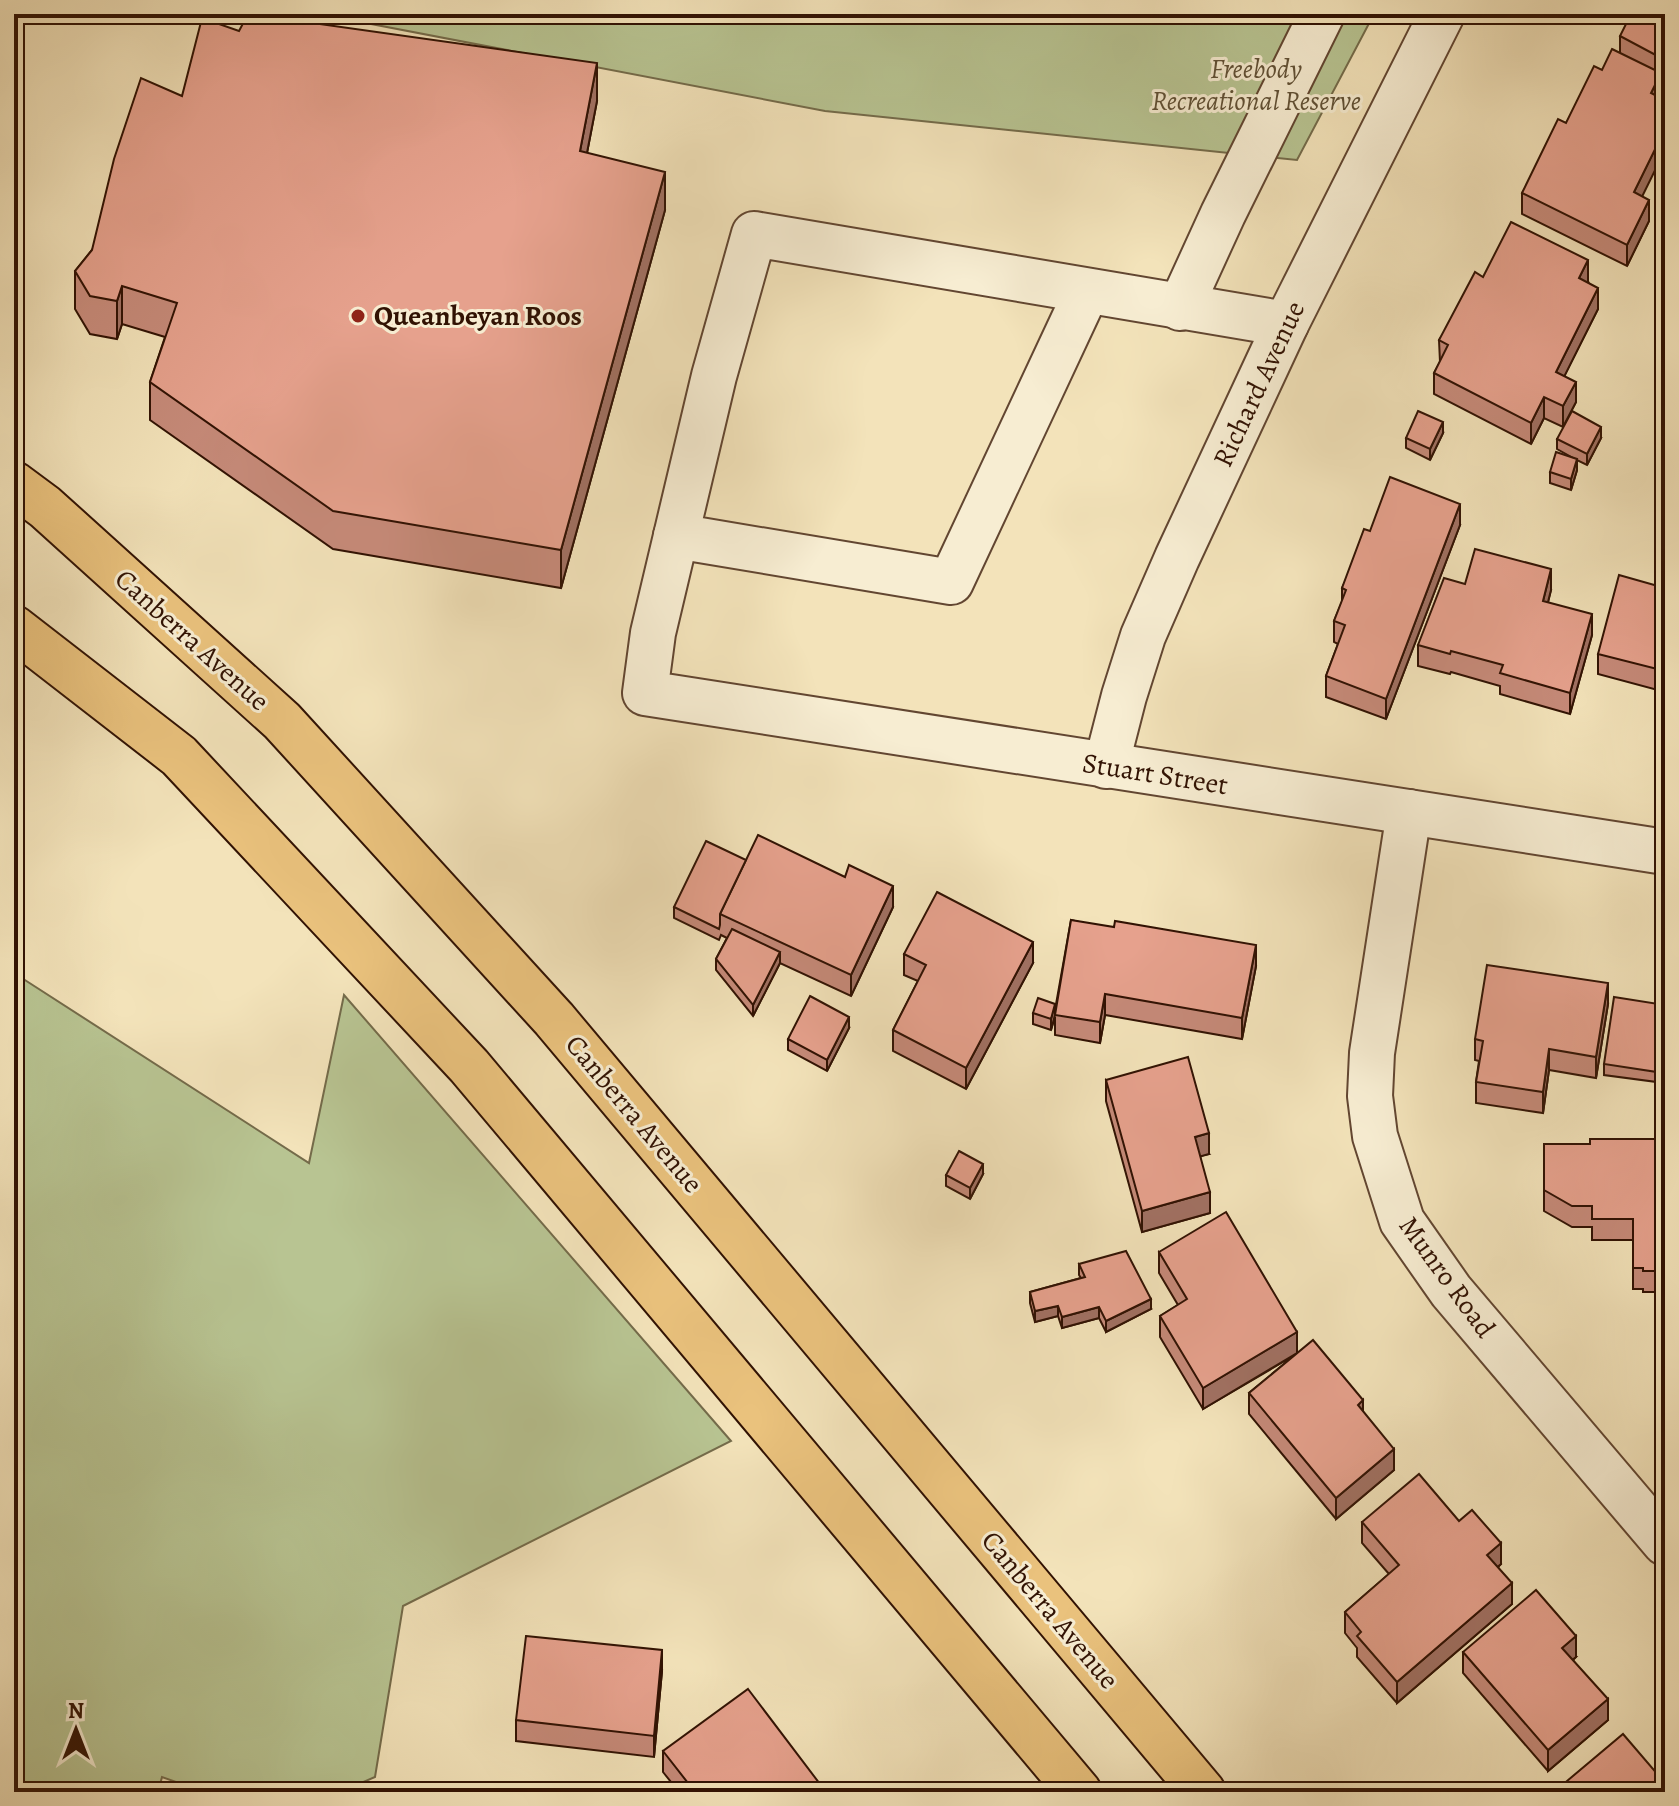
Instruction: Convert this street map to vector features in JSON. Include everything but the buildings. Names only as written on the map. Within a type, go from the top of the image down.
[{"type":"highway","name":"Canberra Avenue","points":[[14,484],[45,507],[282,721],[554,1019],[1203,1792]]},
{"type":"highway","points":[[14,628],[179,756],[469,1066],[1079,1792]]},
{"type":"street","points":[[1180,308],[1322,14]]},
{"type":"street","name":"Richard Avenue","points":[[1106,766],[1143,636],[1286,324],[1442,14]]},
{"type":"street","points":[[1087,291],[951,582],[676,536],[714,376],[754,234],[1286,324]]},
{"type":"street","name":"Stuart Street","points":[[676,536],[653,633],[645,693],[1665,852]]},
{"type":"street","name":"Munro Road","points":[[1409,812],[1372,1053],[1370,1096],[1375,1136],[1402,1221],[1451,1291],[1665,1543]]},
{"type":"green space","name":"Freebody Recreational Reserve","points":[[319,14],[1374,14],[1297,160],[825,111]]},
{"type":"green space","points":[[14,973],[309,1163],[344,995],[731,1441],[403,1606],[375,1777],[340,1792],[204,1792],[162,1777],[158,1792],[14,1792]]},
{"type":"place","name":"Queanbeyan Roos","points":[[358,316]]}]
